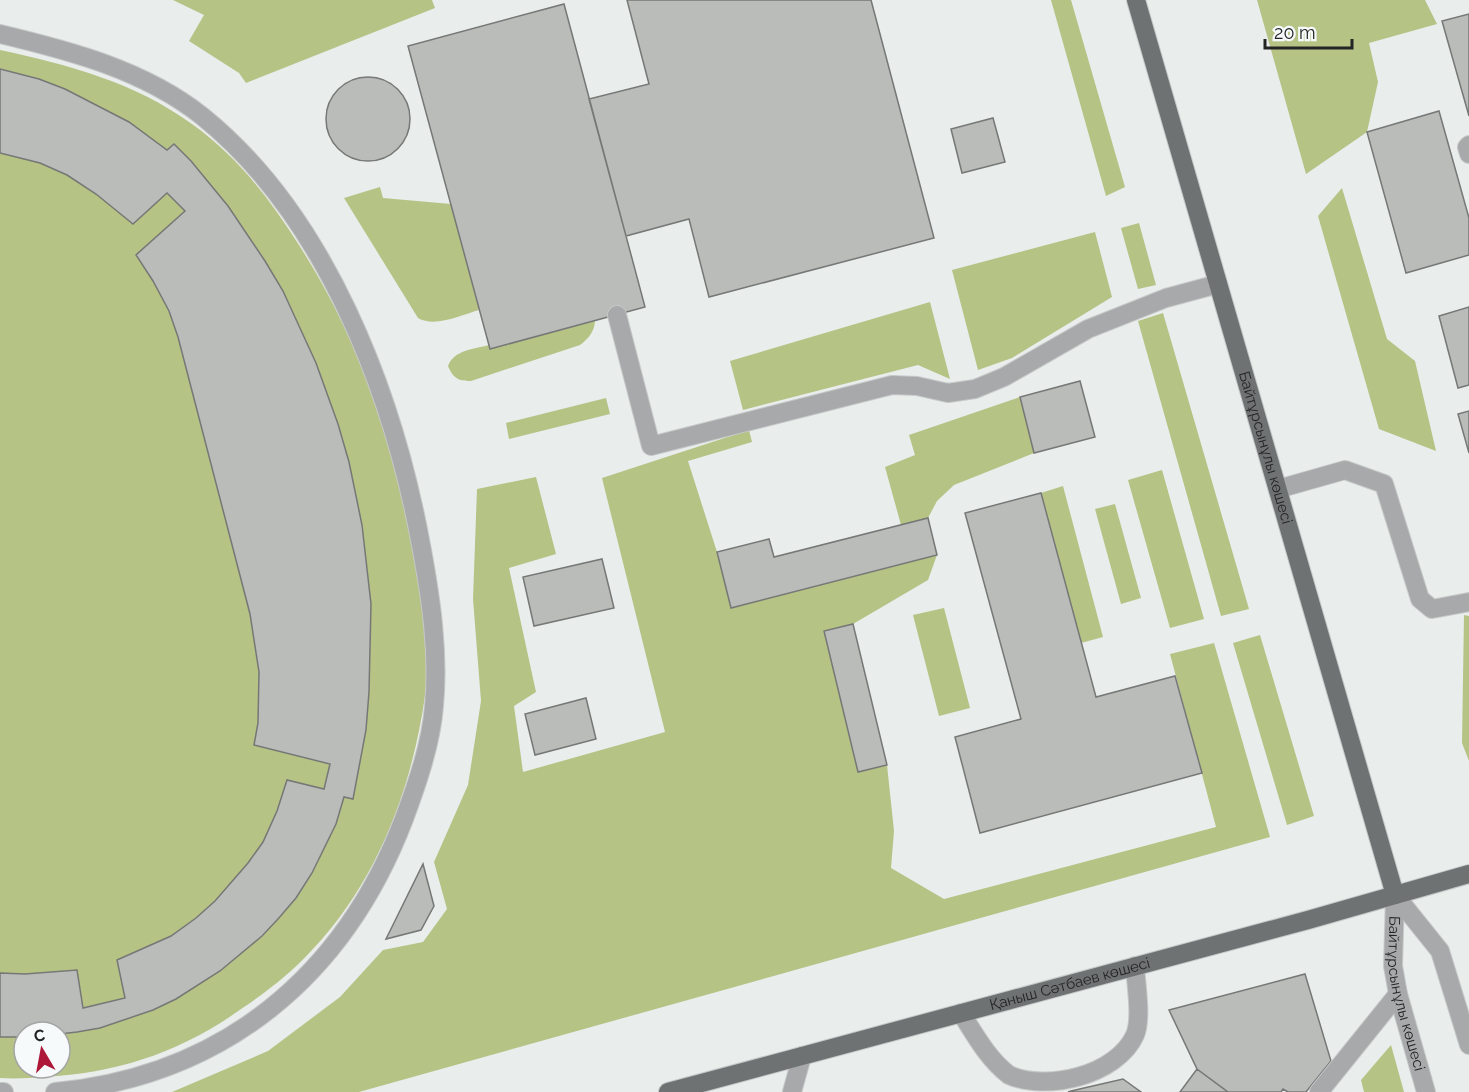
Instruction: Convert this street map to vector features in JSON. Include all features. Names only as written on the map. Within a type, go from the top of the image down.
[{"type":"main road","name":"Байтұрсынұлы көшесі","points":[[1136,0],[1395,895]]},
{"type":"main road","name":"Қаныш Сәтбаев көшесі","points":[[668,1092],[1469,874]]},
{"type":"street","points":[[0,33],[94,59],[170,93],[200,114],[233,143],[261,173],[290,212],[352,320],[389,412],[404,463],[417,524],[426,575],[435,657],[434,708],[427,743],[414,793],[397,837],[358,912],[309,974],[280,1003],[207,1050],[162,1070],[121,1082],[55,1092]]},
{"type":"street","points":[[1469,145],[1467,147],[1469,154]]},
{"type":"street","points":[[617,315],[651,446],[892,385],[917,386],[948,393],[975,389],[1004,377],[1088,329],[1166,298],[1218,284]]},
{"type":"street","points":[[1278,489],[1345,470],[1384,484],[1420,599],[1432,609],[1469,602]]},
{"type":"street","name":"Байтұрсынұлы көшесі","points":[[1395,895],[1393,966],[1398,994],[1426,1092]]},
{"type":"street","name":"Байтұрсынұлы көшесі","points":[[1395,895],[1440,951],[1469,1045]]},
{"type":"street","points":[[961,1013],[986,1052],[1010,1076],[1037,1086],[1050,1086],[1089,1077],[1104,1070],[1118,1059],[1135,1034],[1138,1012],[1135,966]]},
{"type":"street","points":[[1318,1092],[1398,994]]},
{"type":"street","points":[[792,1092],[802,1056]]},
{"type":"green space","points":[[173,0],[432,0],[435,8],[246,83],[239,73],[189,41],[204,15]]},
{"type":"green space","points":[[1051,0],[1071,0],[1125,187],[1106,196]]},
{"type":"green space","points":[[1257,0],[1425,0],[1437,24],[1369,43],[1378,82],[1367,132],[1306,174]]},
{"type":"green space","points":[[0,50],[100,77],[170,109],[224,150],[252,179],[276,211],[322,283],[342,322],[375,402],[400,485],[417,571],[427,649],[427,681],[419,731],[401,799],[373,864],[355,895],[312,950],[280,980],[221,1022],[174,1047],[125,1065],[72,1075],[72,1020],[12,1020],[12,1078],[0,1078]]},
{"type":"green space","points":[[380,187],[383,198],[451,204],[479,310],[440,321],[432,322],[418,318],[344,198]]},
{"type":"green space","points":[[1342,188],[1387,339],[1415,361],[1436,451],[1379,429],[1318,216]]},
{"type":"green space","points":[[1139,223],[1156,285],[1138,289],[1121,228]]},
{"type":"green space","points":[[1095,232],[1112,297],[1012,358],[978,370],[952,270]]},
{"type":"green space","points":[[930,302],[950,379],[918,365],[743,410],[730,361]]},
{"type":"green space","points":[[1163,313],[1249,609],[1221,616],[1138,321]]},
{"type":"green space","points":[[595,321],[594,328],[580,345],[471,381],[456,378],[448,366],[460,353],[471,349],[489,345],[490,349]]},
{"type":"green space","points":[[1020,397],[1034,453],[954,485],[937,501],[928,518],[901,525],[885,467],[915,455],[909,435]]},
{"type":"green space","points":[[606,398],[610,414],[509,439],[506,423]]},
{"type":"green space","points":[[749,430],[752,442],[688,461],[717,552],[731,608],[937,555],[928,580],[853,624],[824,631],[858,772],[887,765],[894,831],[891,868],[944,899],[1216,827],[1170,654],[1214,643],[1270,837],[359,1092],[172,1092],[268,1051],[340,997],[383,950],[423,942],[447,909],[434,862],[468,785],[481,701],[473,599],[477,489],[536,477],[556,554],[509,568],[536,692],[514,706],[523,772],[665,732],[602,478]]},
{"type":"green space","points":[[1162,470],[1204,619],[1170,628],[1128,480]]},
{"type":"green space","points":[[1063,486],[1103,637],[1081,643],[1041,493]]},
{"type":"green space","points":[[1115,504],[1141,598],[1121,604],[1095,509]]},
{"type":"green space","points":[[944,608],[970,708],[939,716],[913,615]]},
{"type":"green space","points":[[1464,615],[1469,616],[1469,761],[1462,743]]},
{"type":"green space","points":[[1260,635],[1314,816],[1287,825],[1233,643]]},
{"type":"green space","points":[[1391,1045],[1404,1092],[1364,1092],[1361,1080]]},
{"type":"building","points":[[627,0],[871,0],[934,238],[709,297],[689,219],[626,236],[589,99],[649,84]]},
{"type":"building","points":[[564,4],[645,307],[490,349],[408,46]]},
{"type":"building","points":[[1469,14],[1469,116],[1442,21]]},
{"type":"building","points":[[0,69],[39,79],[65,89],[129,122],[167,150],[174,144],[191,161],[228,206],[265,261],[283,291],[316,363],[349,462],[362,525],[371,604],[366,730],[353,799],[344,797],[336,824],[312,873],[296,898],[262,936],[220,971],[176,999],[153,1010],[100,1028],[77,1032],[72,1033],[72,1020],[12,1020],[12,1037],[0,1037],[0,973],[25,974],[77,970],[83,1008],[125,998],[117,960],[171,936],[215,901],[263,842],[277,811],[287,780],[324,789],[330,764],[254,745],[258,723],[259,672],[250,614],[178,337],[169,311],[136,255],[185,211],[167,193],[133,224],[96,194],[67,175],[40,163],[0,153]]},
{"type":"building","points":[[368,77],[391,84],[403,96],[410,119],[403,142],[391,154],[368,161],[345,154],[333,142],[326,119],[333,96],[345,84]]},
{"type":"building","points":[[1439,111],[1469,218],[1469,255],[1406,273],[1367,132]]},
{"type":"building","points":[[993,118],[1005,162],[962,173],[951,129]]},
{"type":"building","points":[[1469,307],[1469,385],[1458,388],[1439,316]]},
{"type":"building","points":[[1080,381],[1095,437],[1034,453],[1020,397]]},
{"type":"building","points":[[1469,411],[1469,453],[1458,414]]},
{"type":"building","points":[[1041,493],[1096,697],[1175,676],[1202,773],[980,833],[955,737],[1021,719],[965,513]]},
{"type":"building","points":[[928,518],[937,555],[731,608],[717,552],[769,539],[774,557]]},
{"type":"building","points":[[602,559],[614,608],[534,626],[523,577]]},
{"type":"building","points":[[853,624],[887,765],[858,772],[824,631]]},
{"type":"building","points":[[586,698],[596,739],[535,755],[525,714]]},
{"type":"building","points":[[423,864],[434,906],[421,930],[386,939]]},
{"type":"building","points":[[1305,974],[1331,1061],[1306,1092],[1288,1092],[1283,1089],[1281,1092],[1228,1092],[1197,1069],[1169,1010]]},
{"type":"building","points":[[1197,1069],[1228,1092],[1180,1092]]},
{"type":"building","points":[[1123,1079],[1141,1092],[1068,1092],[1071,1091]]}]
